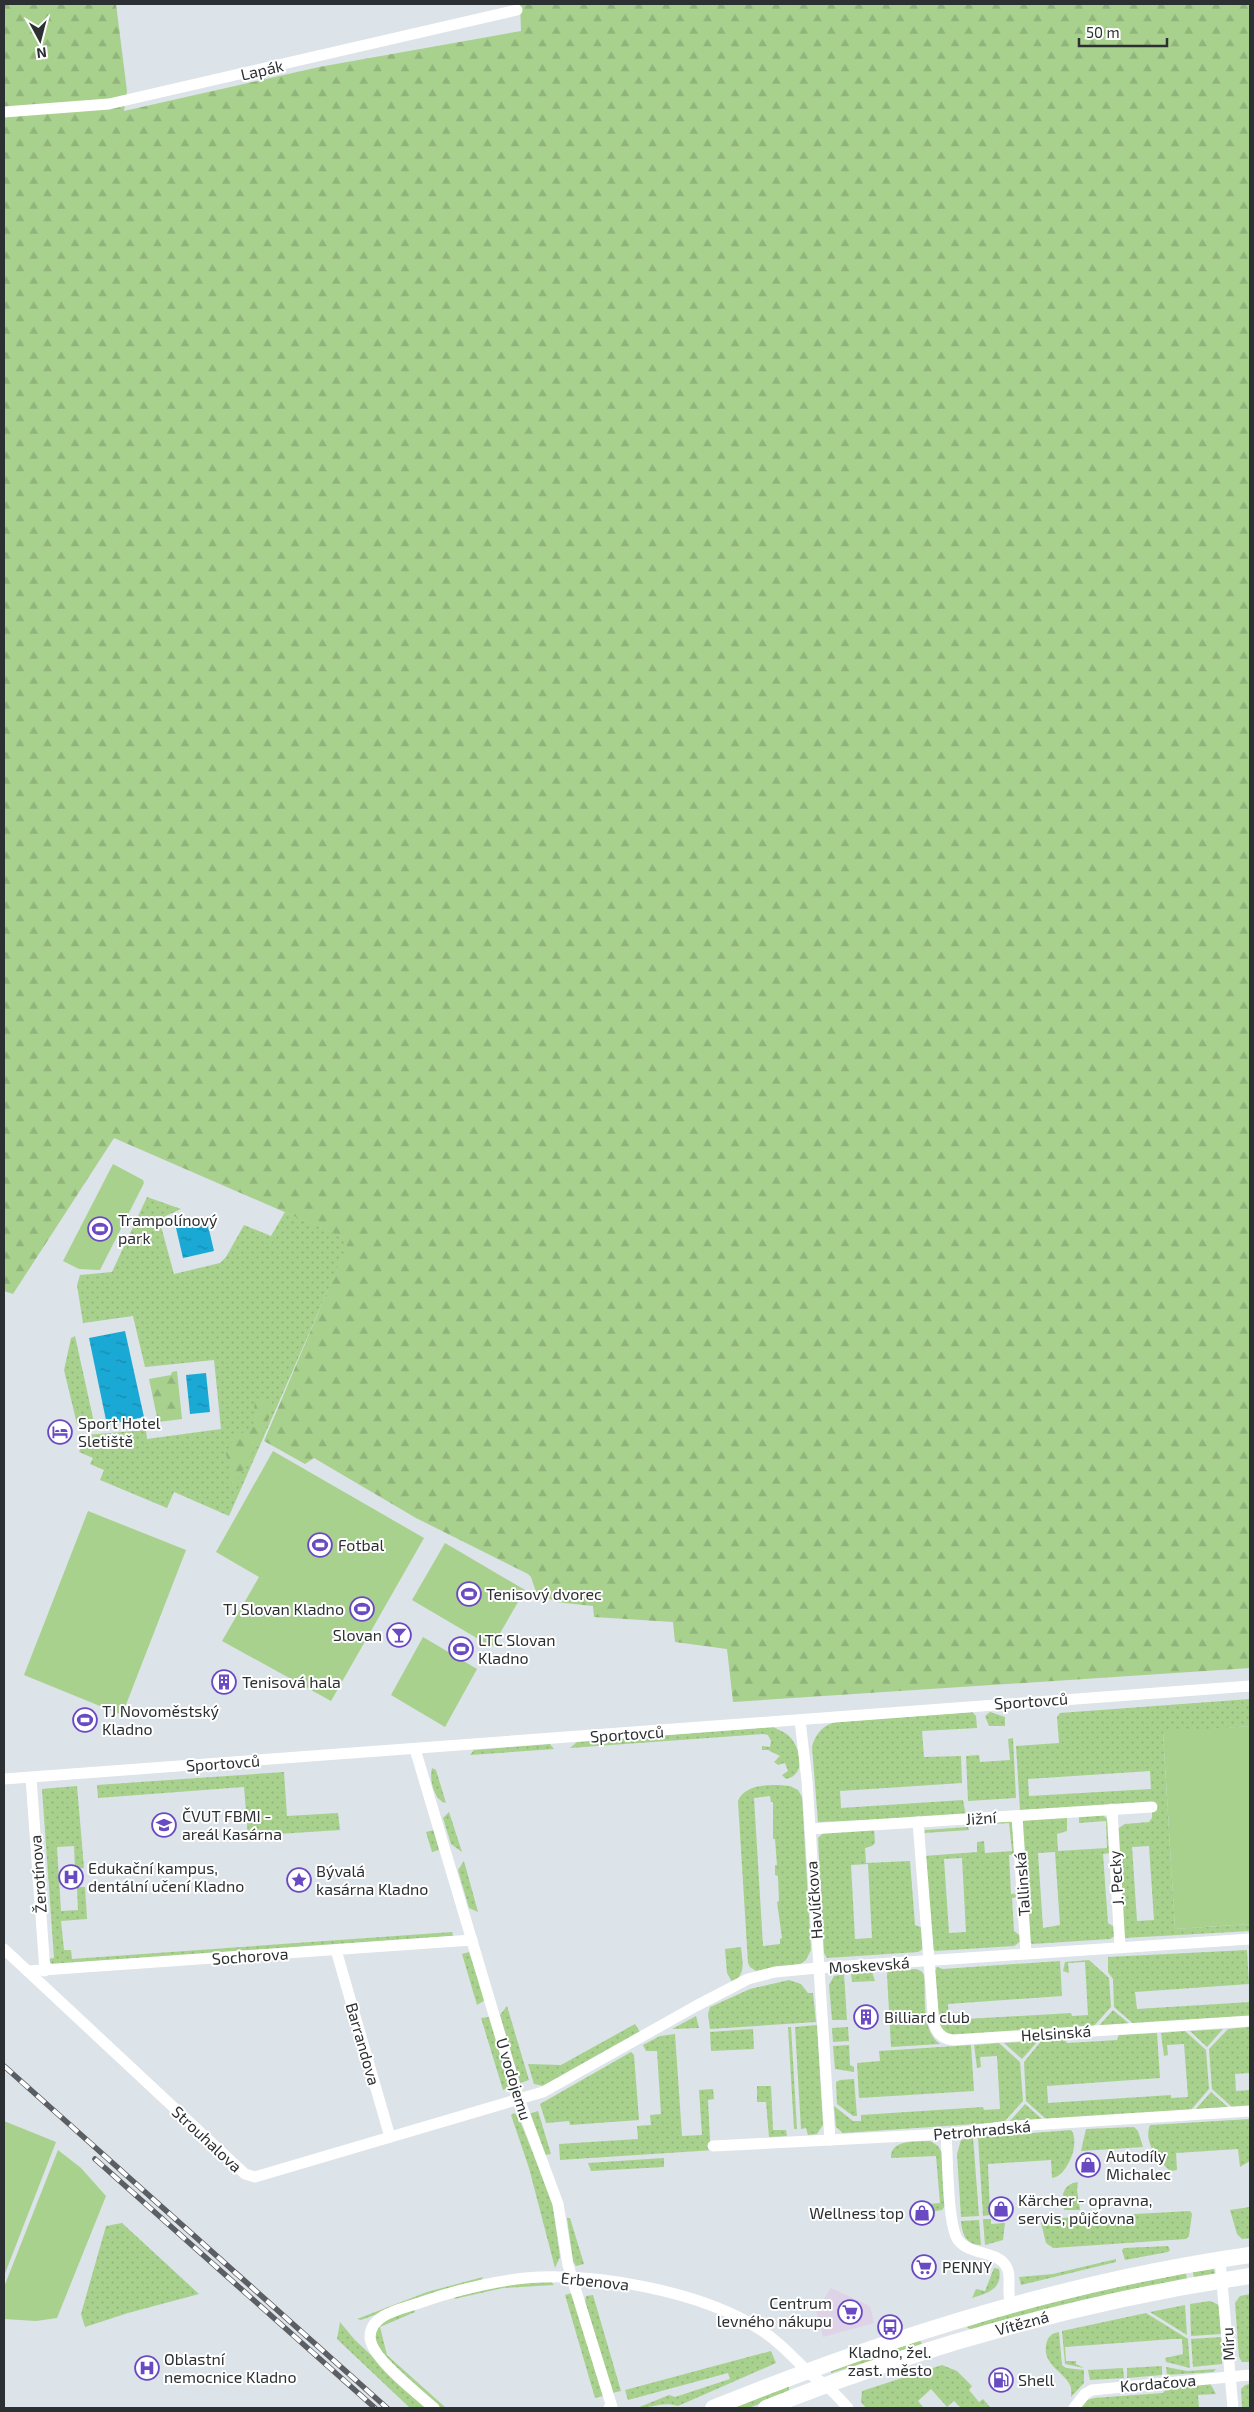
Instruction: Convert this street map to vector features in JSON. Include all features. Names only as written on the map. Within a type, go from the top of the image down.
[{"type":"main road","name":"Vítězná","points":[[713,2408],[807,2371],[923,2331],[1011,2305],[1096,2284],[1250,2255]]},
{"type":"main road","name":"Vítězná","points":[[766,2408],[928,2350],[1013,2325],[1136,2296],[1250,2276]]},
{"type":"street","name":"Lapák","points":[[4,112],[109,104],[518,10]]},
{"type":"street","name":"Sportovců","points":[[4,1779],[1250,1686]]},
{"type":"street","name":"Havlíčkova","points":[[800,1720],[810,1829],[830,2140]]},
{"type":"street","name":"U vodojemu","points":[[416,1749],[519,2099],[558,2204],[566,2257],[611,2408]]},
{"type":"street","name":"Žerotínova","points":[[31,1778],[45,1971]]},
{"type":"street","name":"Jižní","points":[[810,1829],[1152,1807]]},
{"type":"street","name":"J. Pecky","points":[[1112,1809],[1120,1947]]},
{"type":"street","name":"Tallinská","points":[[1017,1816],[1026,1953]]},
{"type":"street","points":[[918,1822],[928,1960]]},
{"type":"street","name":"Moskevská","points":[[519,2099],[544,2092],[704,2001],[748,1979],[775,1972],[1250,1938]]},
{"type":"street","name":"Sochorova","points":[[28,1971],[472,1940]]},
{"type":"street","name":"Strouhalova","points":[[4,1949],[250,2177],[519,2099]]},
{"type":"street","name":"Barrandova","points":[[336,1950],[390,2137]]},
{"type":"street","name":"Helsinská","points":[[928,1960],[934,2024],[940,2036],[948,2040],[1250,2021]]},
{"type":"street","name":"Petrohradská","points":[[714,2146],[946,2134],[1002,2127],[1250,2111]]},
{"type":"street","name":"Vítězná","points":[[946,2134],[952,2220],[956,2236],[966,2247],[1004,2263],[1010,2275],[1007,2288],[1011,2305]]},
{"type":"street","points":[[1220,2260],[1223,2280]]},
{"type":"street","name":"Erbenova","points":[[434,2408],[377,2355],[370,2343],[370,2330],[374,2322],[381,2317],[469,2288],[525,2278],[573,2279],[636,2286],[682,2295],[713,2306],[760,2329],[785,2348],[807,2371]]},
{"type":"street","name":"Míru","points":[[1223,2280],[1233,2408]]},
{"type":"street","points":[[807,2371],[826,2385],[848,2408]]},
{"type":"street","name":"Kordačova","points":[[1074,2408],[1085,2394],[1092,2390],[1250,2375]]},
{"type":"shaded area","name":"Centrum levného nákupu","points":[[831,2288],[870,2306],[874,2323],[823,2337],[816,2311]]},
{"type":"green space","points":[[4,4],[116,4],[127,91],[124,111],[319,67],[521,31],[520,4],[1250,4],[1250,1668],[733,1702],[727,1649],[675,1642],[673,1622],[594,1617],[593,1606],[556,1602],[536,1592],[531,1577],[528,1574],[416,1518],[314,1458],[305,1464],[264,1441],[349,1240],[114,1138],[13,1294],[4,1291]]},
{"type":"green space","name":"Trampolínový park","points":[[113,1164],[143,1180],[144,1183],[100,1270],[79,1269],[63,1261]]},
{"type":"green space","points":[[147,1197],[181,1209],[159,1219],[174,1274],[220,1263],[226,1257],[244,1225],[271,1236],[285,1212],[350,1240],[229,1516],[174,1492],[167,1508],[100,1480],[104,1470],[90,1464],[93,1458],[79,1452],[86,1435],[146,1430],[147,1439],[221,1429],[214,1360],[145,1367],[133,1316],[83,1323],[77,1285],[80,1275],[112,1272]]},
{"type":"green space","points":[[75,1336],[95,1427],[77,1424],[64,1370],[71,1338]]},
{"type":"green space","points":[[177,1371],[182,1419],[158,1422],[149,1379],[171,1375],[172,1372]]},
{"type":"green space","points":[[255,1398],[272,1400],[271,1410],[263,1433],[233,1487],[226,1453],[235,1437],[253,1427]]},
{"type":"green space","name":"Fotbal","points":[[273,1451],[424,1538],[331,1701],[222,1641],[259,1577],[216,1552]]},
{"type":"green space","points":[[88,1511],[186,1550],[122,1715],[24,1675]]},
{"type":"green space","name":"Tenisový dvorec","points":[[445,1543],[525,1590],[492,1647],[412,1600]]},
{"type":"green space","points":[[423,1637],[477,1669],[445,1727],[391,1695]]},
{"type":"green space","points":[[1250,1699],[1250,1726],[1163,1733],[1175,1929],[1250,1924],[1250,1931],[1124,1938],[1117,1829],[1125,1824],[1149,1822],[1152,1818],[1152,1804],[1020,1810],[1016,1746],[1059,1743],[1057,1717],[1060,1713]],"holes":[[[1150,1771],[1151,1789],[1029,1796],[1028,1779]],[[1149,1846],[1154,1920],[1137,1921],[1132,1847]]]},
{"type":"green space","points":[[972,1712],[976,1716],[977,1728],[922,1731],[924,1757],[961,1756],[962,1783],[840,1791],[841,1808],[963,1800],[966,1816],[818,1822],[812,1747],[817,1734],[823,1728],[836,1722]]},
{"type":"green space","points":[[990,1712],[1005,1717],[1005,1726],[989,1726],[985,1716]]},
{"type":"green space","points":[[1250,1726],[1250,1924],[1175,1929],[1163,1732]]},
{"type":"green space","points":[[773,1727],[790,1737],[799,1755],[800,1761],[797,1772],[792,1777],[786,1779],[782,1775],[788,1771],[785,1763],[778,1765],[774,1762],[780,1756],[768,1750],[762,1750],[762,1746],[770,1747],[771,1741],[768,1735],[763,1734],[570,1748],[577,1742]]},
{"type":"green space","points":[[1013,1738],[1016,1798],[968,1801],[966,1756],[979,1755],[980,1762],[1010,1760],[1008,1739]]},
{"type":"green space","points":[[550,1744],[554,1749],[470,1755],[474,1750]]},
{"type":"green space","points":[[432,1768],[436,1770],[446,1803],[438,1798],[433,1789]]},
{"type":"green space","points":[[284,1772],[287,1816],[338,1813],[340,1830],[248,1836],[244,1787],[98,1798],[97,1785]]},
{"type":"green space","points":[[783,1785],[798,1790],[802,1797],[811,1950],[806,1960],[800,1964],[756,1971],[748,1963],[738,1801],[742,1795],[753,1788]],"holes":[[[770,1796],[771,1802],[773,1802],[773,1839],[775,1839],[777,1865],[775,1865],[775,1875],[778,1876],[779,1901],[777,1902],[782,1938],[780,1939],[780,1944],[763,1946],[754,1798]]]},
{"type":"green space","points":[[77,1786],[84,1868],[75,1869],[74,1846],[57,1847],[61,1911],[78,1910],[77,1887],[85,1887],[87,1919],[61,1921],[64,1950],[71,1950],[72,1959],[452,1932],[453,1936],[53,1965],[48,1959],[54,1958],[42,1789]]},
{"type":"green space","points":[[449,1812],[462,1852],[451,1844],[443,1818]]},
{"type":"green space","points":[[1079,1814],[1102,1814],[1108,1820],[1111,1853],[1103,1854],[1108,1923],[1116,1928],[1115,1936],[1110,1939],[1032,1944],[1029,1942],[1022,1823],[1024,1820],[1067,1815],[1067,1831],[1057,1834],[1058,1851],[1107,1848],[1106,1821],[1079,1823]],"holes":[[[1055,1852],[1060,1925],[1043,1928],[1038,1853]]]},
{"type":"green space","points":[[989,1820],[1009,1820],[1012,1823],[1017,1854],[1009,1855],[1011,1894],[1019,1893],[1020,1897],[1012,1898],[1014,1931],[1022,1937],[1021,1941],[1014,1946],[935,1951],[933,1949],[924,1856],[977,1852],[977,1842],[984,1841],[985,1853],[1012,1851],[1009,1823],[984,1825]],"holes":[[[962,1858],[966,1932],[949,1933],[944,1859]]]},
{"type":"green space","points":[[874,1827],[875,1843],[865,1848],[866,1863],[910,1861],[915,1925],[923,1928],[923,1949],[918,1952],[827,1958],[824,1953],[818,1838],[824,1832]],"holes":[[[868,1864],[872,1938],[855,1939],[851,1865]]]},
{"type":"green space","points":[[968,1827],[969,1830],[924,1833],[925,1830]]},
{"type":"green space","points":[[434,1830],[439,1850],[432,1852],[426,1832]]},
{"type":"green space","points":[[464,1861],[478,1912],[469,1908],[458,1870]]},
{"type":"green space","points":[[741,1947],[742,1972],[732,1982],[727,1973],[725,1949]]},
{"type":"green space","points":[[1247,1950],[1249,1984],[1135,1992],[1137,2009],[1250,2002],[1250,2018],[1136,2026],[1114,2007],[1113,1979],[1108,1972],[1108,1957]]},
{"type":"green space","points":[[469,1952],[485,2000],[477,2005],[462,1954]]},
{"type":"green space","points":[[1089,1960],[1109,1978],[1111,2007],[1092,2028],[954,2037],[939,2029],[935,1971],[937,1967],[943,1969],[1060,1961],[1062,1996],[948,2004],[949,2020],[1071,2013],[1072,2016],[1088,2015],[1085,1962],[1068,1963],[1069,1973],[1063,1971],[1065,1962]]},
{"type":"green space","points":[[916,1969],[924,1975],[927,2022],[934,2038],[940,2044],[891,2047],[887,1974],[888,1971]]},
{"type":"green space","points":[[872,1972],[875,1981],[852,1982],[851,1973]]},
{"type":"green space","points":[[844,1974],[847,2020],[832,2020],[829,1985],[834,1976]]},
{"type":"green space","points":[[789,1980],[801,1984],[808,1993],[813,1993],[816,2022],[710,2029],[708,2014],[710,2007],[750,1989]]},
{"type":"green space","points":[[507,2006],[529,2080],[520,2083],[500,2015]]},
{"type":"green space","points":[[1113,2010],[1132,2026],[1097,2028]]},
{"type":"green space","points":[[696,2016],[699,2028],[672,2029]]},
{"type":"green space","points":[[490,2017],[509,2085],[509,2088],[503,2090],[481,2018]]},
{"type":"green space","points":[[635,2024],[640,2032],[544,2086],[534,2084],[528,2064],[561,2065]]},
{"type":"green space","points":[[817,2025],[823,2125],[817,2134],[808,2135],[806,2128],[801,2129],[795,2027]]},
{"type":"green space","points":[[788,2027],[791,2027],[797,2129],[794,2129]]},
{"type":"green space","points":[[848,2027],[849,2041],[833,2042],[832,2028]]},
{"type":"green space","points":[[1250,2027],[1250,2073],[1235,2074],[1236,2091],[1250,2090],[1250,2107],[1233,2108],[1212,2089],[1209,2049],[1228,2029]]},
{"type":"green space","points":[[753,2029],[754,2049],[711,2051],[710,2032]]},
{"type":"green space","points":[[1223,2029],[1207,2047],[1190,2031]]},
{"type":"green space","points":[[1185,2031],[1206,2050],[1209,2089],[1190,2111],[1047,2120],[1026,2101],[1024,2062],[1042,2040],[1064,2039],[1067,2043],[1117,2040],[1119,2035],[1157,2033],[1160,2078],[1047,2086],[1048,2103],[1171,2095],[1171,2098],[1188,2097],[1184,2044],[1167,2045],[1168,2055],[1164,2056],[1161,2033]]},
{"type":"green space","points":[[675,2034],[682,2136],[702,2135],[699,2090],[713,2089],[714,2099],[708,2100],[710,2141],[714,2150],[560,2160],[559,2144],[638,2139],[637,2126],[651,2125],[650,2115],[661,2114],[657,2051],[646,2051],[643,2045],[660,2036]]},
{"type":"green space","points":[[1038,2041],[1022,2059],[1004,2043]]},
{"type":"green space","points":[[999,2043],[1020,2062],[1023,2101],[1004,2122],[843,2133],[836,2127],[834,2106],[853,2121],[861,2121],[861,2115],[983,2107],[984,2110],[1000,2109],[997,2056],[980,2057],[981,2067],[977,2068],[974,2045]]},
{"type":"green space","points":[[849,2045],[850,2065],[854,2067],[854,2072],[835,2069],[833,2046]]},
{"type":"green space","points":[[971,2045],[974,2091],[859,2098],[857,2063],[880,2061],[879,2051]]},
{"type":"green space","points":[[631,2052],[634,2055],[639,2120],[570,2125],[569,2121],[546,2123],[540,2104]]},
{"type":"green space","points":[[854,2079],[857,2116],[853,2116],[837,2104],[836,2082]]},
{"type":"green space","points":[[757,2086],[771,2086],[773,2130],[786,2130],[787,2136],[769,2137],[766,2102],[757,2102]]},
{"type":"green space","points":[[1211,2092],[1229,2108],[1195,2110]]},
{"type":"green space","points":[[1025,2104],[1043,2120],[1009,2122]]},
{"type":"green space","points":[[538,2111],[551,2154],[545,2155],[529,2114]]},
{"type":"green space","points":[[514,2113],[518,2116],[552,2200],[560,2257],[555,2268],[529,2168],[511,2115]]},
{"type":"green space","points":[[1250,2119],[1250,2161],[1240,2167],[1238,2149],[1176,2153],[1177,2170],[1171,2171],[1157,2157],[1148,2138],[1150,2125]]},
{"type":"green space","points":[[4,2121],[56,2142],[4,2276]]},
{"type":"green space","points":[[1134,2127],[1138,2131],[1143,2147],[1081,2151],[1086,2129]]},
{"type":"green space","points":[[1071,2130],[1074,2135],[1074,2142],[1071,2158],[1063,2172],[1058,2176],[1052,2178],[1051,2160],[988,2164],[990,2215],[983,2216],[978,2137]]},
{"type":"green space","points":[[973,2137],[979,2216],[961,2217],[957,2154],[961,2140]]},
{"type":"green space","points":[[930,2141],[938,2146],[942,2153],[945,2206],[942,2210],[930,2212],[929,2204],[940,2203],[936,2156],[891,2158],[895,2147],[899,2145]]},
{"type":"green space","points":[[58,2150],[81,2168],[106,2196],[57,2318],[36,2321],[4,2319],[4,2287]]},
{"type":"green space","points":[[664,2158],[664,2167],[591,2171],[588,2163]]},
{"type":"green space","points":[[1078,2182],[1077,2190],[1080,2210],[1064,2210],[1063,2196],[1066,2188]]},
{"type":"green space","points":[[1250,2207],[1250,2238],[1242,2239],[1237,2234],[1230,2210]]},
{"type":"green space","points":[[1190,2211],[1192,2214],[1189,2236],[1186,2239],[1053,2248],[1046,2243],[1041,2223],[1044,2219]]},
{"type":"green space","points":[[567,2218],[570,2218],[584,2264],[576,2266],[573,2261]]},
{"type":"green space","points":[[983,2219],[991,2219],[991,2224],[1005,2223],[1003,2240],[985,2245]]},
{"type":"green space","points":[[979,2220],[981,2245],[976,2245],[966,2238],[962,2230],[961,2221]]},
{"type":"green space","points":[[122,2223],[199,2294],[85,2327],[81,2314],[106,2226]]},
{"type":"green space","points":[[1168,2246],[1170,2250],[1168,2252],[1125,2260],[1122,2250],[1124,2248]]},
{"type":"green space","points":[[1116,2259],[1116,2262],[1021,2285],[1019,2277],[1053,2274]]},
{"type":"green space","points":[[994,2268],[999,2269],[1000,2276],[996,2286],[989,2292],[972,2298],[976,2289],[985,2291]]},
{"type":"green space","points":[[1214,2269],[1215,2274],[1194,2278],[1193,2272]]},
{"type":"green space","points":[[1186,2273],[1187,2280],[971,2330],[967,2327],[1011,2312]]},
{"type":"green space","points":[[483,2277],[481,2281],[431,2294],[361,2320],[357,2319],[427,2292]]},
{"type":"green space","points":[[551,2282],[554,2285],[503,2288],[454,2299],[455,2297],[511,2284]]},
{"type":"green space","points":[[572,2293],[603,2396],[595,2398],[565,2295]]},
{"type":"green space","points":[[1250,2294],[1250,2362],[1242,2362],[1239,2357],[1235,2303],[1240,2296]]},
{"type":"green space","points":[[593,2295],[621,2391],[612,2393],[585,2302],[586,2296]]},
{"type":"green space","points":[[1210,2301],[1219,2305],[1222,2334],[1191,2336],[1190,2304]]},
{"type":"green space","points":[[1185,2305],[1187,2335],[1150,2312]]},
{"type":"green space","points":[[414,2309],[415,2312],[380,2327],[387,2355],[446,2408],[441,2408],[378,2350],[375,2334],[380,2322]]},
{"type":"green space","points":[[1146,2313],[1188,2339],[1190,2368],[1166,2362],[1165,2358],[1183,2354],[1182,2339],[1065,2347],[1066,2361],[1076,2361],[1076,2364],[1084,2368],[1065,2364],[1062,2331]]},
{"type":"green space","points":[[340,2322],[354,2339],[427,2408],[410,2408],[337,2339]]},
{"type":"green space","points":[[1059,2332],[1062,2365],[1066,2368],[1084,2370],[1084,2383],[1071,2397],[1070,2385],[1050,2363],[1046,2352],[1049,2337]]},
{"type":"green space","points":[[1222,2337],[1222,2364],[1193,2367],[1191,2339]]},
{"type":"green space","points":[[920,2339],[922,2345],[831,2373],[831,2371]]},
{"type":"green space","points":[[771,2351],[776,2363],[678,2406],[662,2404],[637,2408],[669,2395],[675,2397],[730,2379],[728,2373],[628,2400],[625,2390]]},
{"type":"green space","points":[[942,2365],[957,2371],[972,2386],[969,2390],[979,2402],[983,2399],[991,2408],[961,2408],[954,2401],[947,2407],[931,2389],[918,2401],[924,2408],[866,2408],[861,2402],[862,2391]]},
{"type":"green space","points":[[1162,2366],[1162,2375],[1127,2378],[1127,2368]]},
{"type":"green space","points":[[1166,2367],[1187,2371],[1216,2369],[1213,2372],[1167,2375]]},
{"type":"green space","points":[[1123,2368],[1124,2378],[1090,2380],[1088,2370]]},
{"type":"green space","points":[[1210,2383],[1216,2394],[1198,2395],[1199,2408],[1081,2408],[1087,2400],[1094,2398],[1163,2393],[1168,2387]]},
{"type":"green space","points":[[1250,2384],[1250,2408],[1242,2408],[1241,2389],[1245,2385]]},
{"type":"green space","points":[[789,2386],[789,2392],[749,2408],[733,2408]]},
{"type":"water","points":[[207,1221],[214,1251],[183,1258],[176,1228]]},
{"type":"water","points":[[125,1331],[144,1417],[107,1425],[89,1338]]},
{"type":"water","points":[[206,1373],[210,1412],[190,1414],[186,1375]]},
{"type":"railway","points":[[4,2066],[387,2408]]},
{"type":"railway","points":[[95,2159],[375,2408]]},
{"type":"place","name":"Trampolínový park","points":[[100,1229]]},
{"type":"place","name":"Sport Hotel Sletiště","points":[[60,1432]]},
{"type":"place","name":"Fotbal","points":[[320,1545]]},
{"type":"place","name":"Tenisový dvorec","points":[[469,1594]]},
{"type":"place","name":"TJ Slovan Kladno","points":[[362,1609]]},
{"type":"place","name":"Slovan","points":[[399,1635]]},
{"type":"place","name":"LTC Slovan Kladno","points":[[461,1649]]},
{"type":"place","name":"Tenisová hala","points":[[224,1682]]},
{"type":"place","name":"TJ Novoměstský Kladno","points":[[85,1720]]},
{"type":"place","name":"ČVUT FBMI - areál Kasárna","points":[[164,1825]]},
{"type":"place","name":"Edukační kampus, dentální učení Kladno","points":[[71,1877]]},
{"type":"place","name":"Bývalá kasárna Kladno","points":[[299,1880]]},
{"type":"place","name":"Billiard club","points":[[866,2017]]},
{"type":"place","name":"Autodíly Michalec","points":[[1088,2165]]},
{"type":"place","name":"Kärcher - opravna, servis, půjčovna","points":[[1001,2209]]},
{"type":"place","name":"Wellness top","points":[[922,2213]]},
{"type":"place","name":"PENNY","points":[[924,2267]]},
{"type":"place","name":"Centrum levného nákupu","points":[[850,2312]]},
{"type":"place","name":"Kladno, žel. zast. město","points":[[890,2327]]},
{"type":"place","name":"Oblastní nemocnice Kladno","points":[[147,2368]]},
{"type":"place","name":"Shell","points":[[1001,2380]]}]
